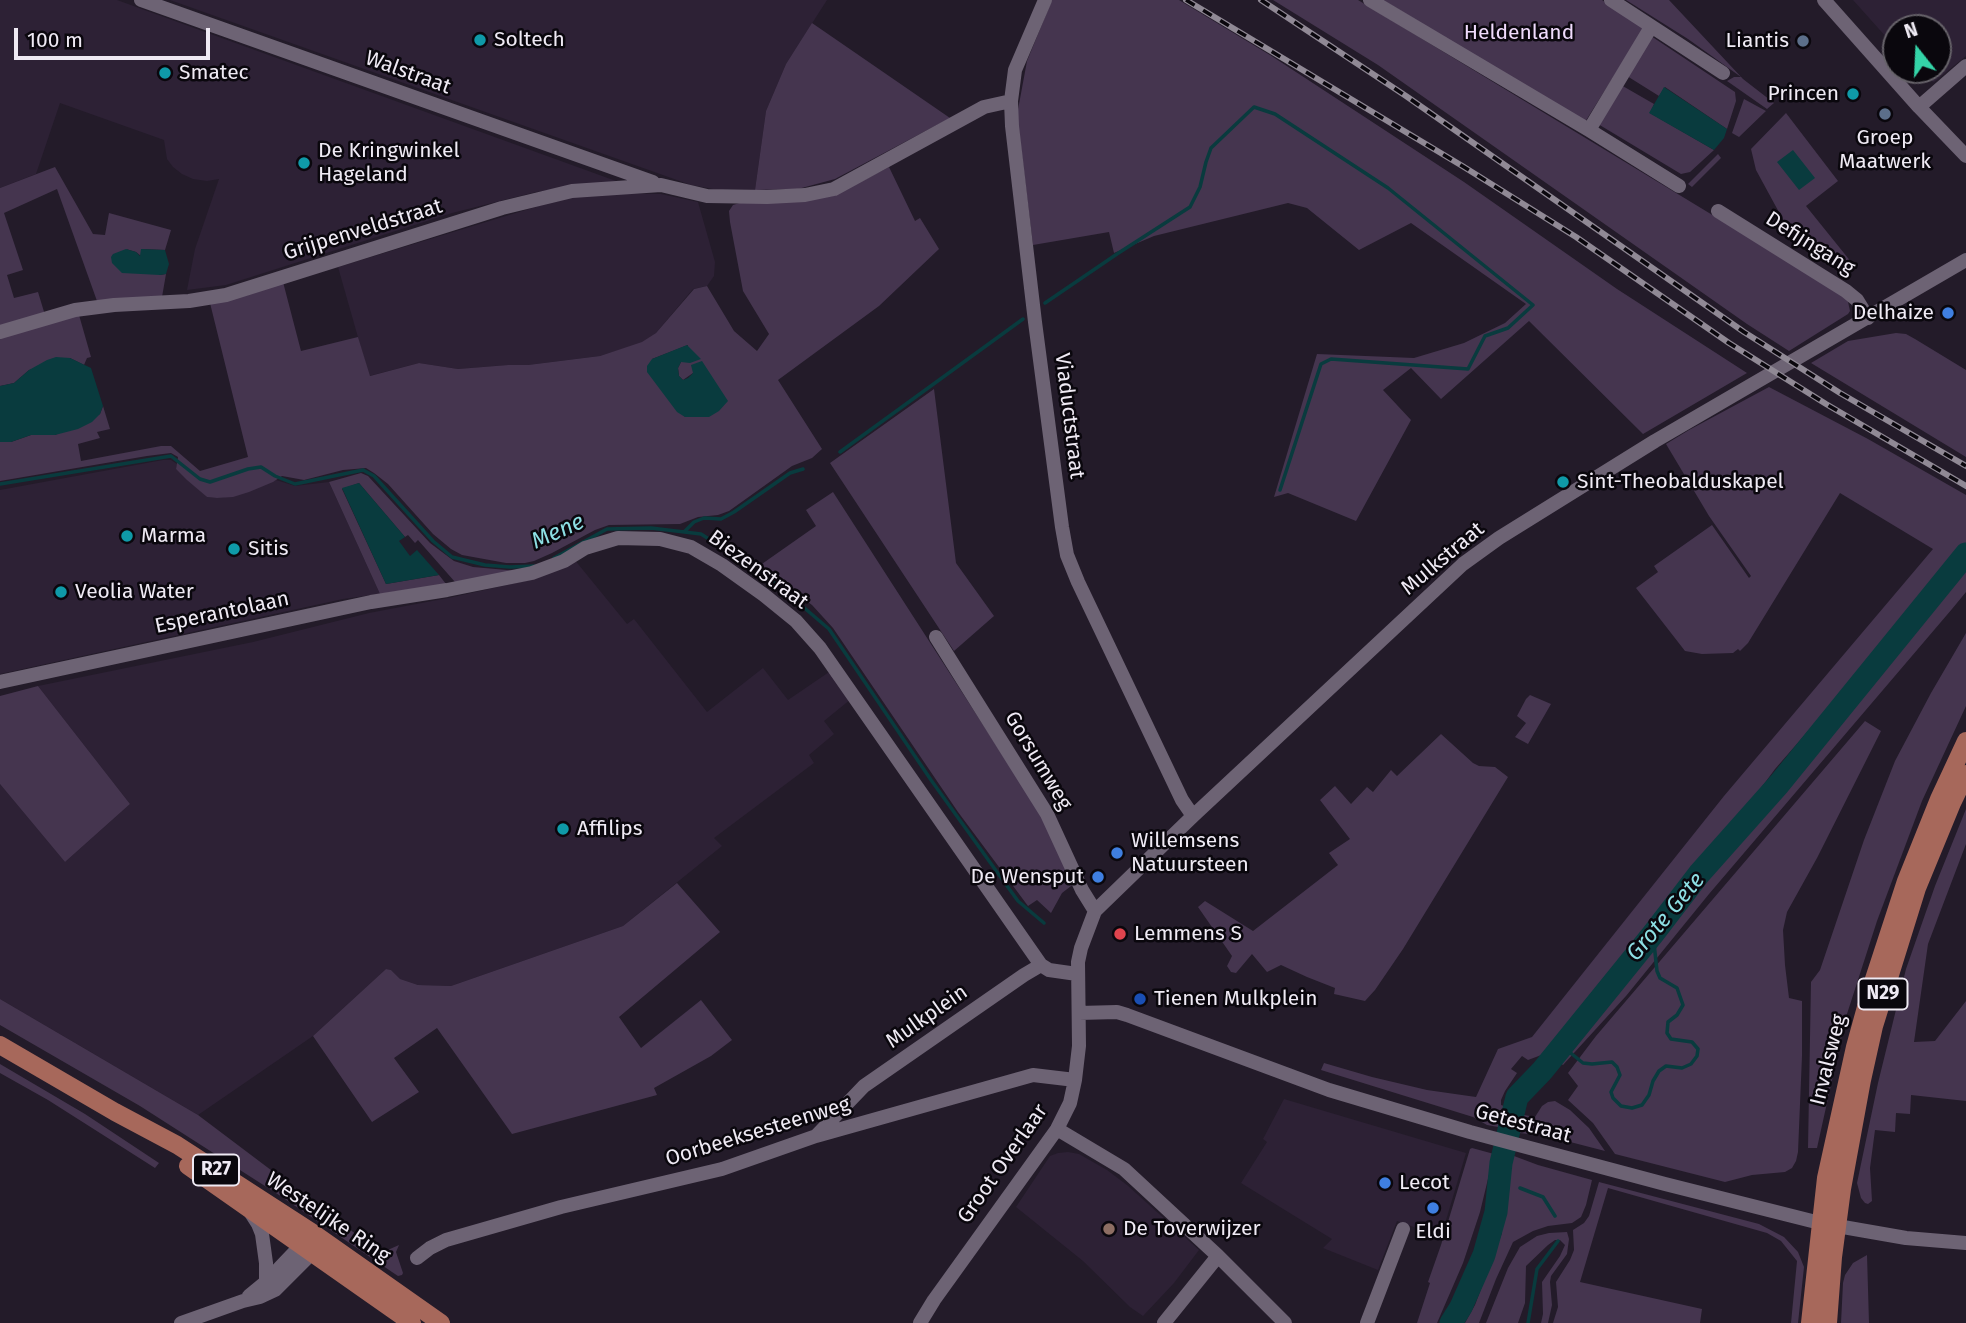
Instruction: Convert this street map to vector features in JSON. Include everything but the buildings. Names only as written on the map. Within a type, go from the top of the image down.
[{"type":"main road","name":"Invalsweg","points":[[1828,1323],[1826,1178],[1835,1129],[1873,982],[1906,881],[1966,741]]},
{"type":"main road","name":"Invalsweg","points":[[1810,1323],[1828,1224],[1883,994],[1917,888],[1966,774]]},
{"type":"main road","name":"Westelijke Ring","points":[[0,1045],[177,1145],[311,1242],[412,1323]]},
{"type":"main road","name":"Westelijke Ring","points":[[115,1112],[248,1209],[311,1242],[441,1323]]},
{"type":"street","name":"Walstraat","points":[[141,0],[661,185]]},
{"type":"street","name":"Viaductstraat","points":[[1045,0],[1015,70],[1012,126],[1067,555],[1182,800],[1193,816]]},
{"type":"street","points":[[1370,0],[1679,186]]},
{"type":"street","points":[[1611,0],[1723,73]]},
{"type":"street","points":[[1824,0],[1966,156]]},
{"type":"street","points":[[1589,130],[1651,27]]},
{"type":"street","points":[[1919,107],[1966,66]]},
{"type":"street","name":"Grijpenveldstraat","points":[[0,332],[86,308],[189,301],[226,295],[502,208],[572,191],[661,185],[708,196],[805,195],[834,188],[861,175],[984,107],[1012,101]]},
{"type":"street","name":"Defijngang","points":[[1720,212],[1846,291],[1857,300],[1868,318]]},
{"type":"street","name":"Mulkstraat","points":[[1079,1013],[1077,974],[1081,948],[1095,911],[1463,564],[1499,538],[1655,441],[1966,260]]},
{"type":"street","name":"Biezenstraat","points":[[371,603],[532,573],[564,561],[585,548],[618,538],[660,539],[691,547],[764,595],[796,621],[820,648],[1041,965]]},
{"type":"street","name":"Esperantolaan","points":[[0,682],[371,603]]},
{"type":"street","name":"Gorsumweg","points":[[936,637],[1047,814],[1082,890],[1095,911]]},
{"type":"street","points":[[1041,965],[1049,970],[1077,974]]},
{"type":"street","name":"Mulkplein","points":[[816,1136],[864,1086],[1041,965]]},
{"type":"street","name":"Getestraat","points":[[1079,1013],[1118,1012],[1329,1090],[1505,1141],[1828,1224],[1906,1238],[1966,1243]]},
{"type":"street","name":"Groot Overlaar","points":[[920,1323],[1057,1129],[1070,1103],[1075,1080],[1079,1013]]},
{"type":"street","name":"Oorbeeksesteenweg","points":[[417,1258],[429,1248],[446,1240],[561,1207],[722,1169],[816,1136],[1033,1075],[1075,1080]]},
{"type":"street","points":[[1057,1129],[1124,1169],[1218,1256],[1284,1323]]},
{"type":"street","points":[[248,1209],[261,1234],[267,1282]]},
{"type":"street","points":[[1367,1323],[1403,1229]]},
{"type":"street","points":[[243,1301],[311,1242]]},
{"type":"street","points":[[181,1323],[275,1290],[311,1242]]},
{"type":"street","points":[[1164,1323],[1218,1256]]},
{"type":"shaded area","points":[[0,0],[117,0],[616,181],[536,192],[452,213],[226,285],[187,290],[195,249],[219,179],[207,181],[182,174],[167,159],[164,140],[60,103],[36,174],[0,188]]},
{"type":"shaded area","points":[[170,0],[827,0],[786,64],[766,111],[755,190],[713,189],[691,185]]},
{"type":"shaded area","points":[[1853,0],[1966,0],[1966,56],[1952,67],[1952,14],[1882,14],[1882,32]]},
{"type":"shaded area","points":[[1664,87],[1727,129],[1724,138],[1714,150],[1649,113]]},
{"type":"shaded area","points":[[1793,150],[1815,178],[1799,190],[1777,162]]},
{"type":"shaded area","points":[[616,193],[661,194],[698,202],[715,262],[714,276],[707,286],[693,289],[656,333],[642,343],[600,356],[528,365],[458,369],[419,363],[369,376],[338,267],[565,198]]},
{"type":"shaded area","points":[[126,249],[140,256],[141,249],[165,250],[169,264],[166,274],[122,273],[112,263],[111,257]]},
{"type":"shaded area","points":[[687,345],[701,359],[690,363],[681,362],[678,368],[679,376],[683,380],[688,378],[693,373],[691,365],[702,361],[728,401],[709,417],[685,417],[677,412],[647,372],[647,366],[652,359]]},
{"type":"shaded area","points":[[56,357],[70,358],[91,368],[103,406],[100,414],[92,422],[78,429],[55,435],[31,435],[11,442],[0,442],[0,386],[14,383],[29,370]]},
{"type":"shaded area","points":[[171,460],[177,464],[176,469],[207,497],[233,496],[276,480],[295,486],[329,482],[380,594],[343,599],[0,674],[0,490]]},
{"type":"shaded area","points":[[359,483],[405,537],[399,541],[410,556],[417,550],[439,575],[386,584],[342,488]]},
{"type":"shaded area","points":[[574,559],[627,624],[634,619],[707,712],[763,668],[788,700],[832,670],[851,699],[824,721],[834,734],[809,755],[814,763],[714,838],[722,846],[623,926],[451,986],[418,985],[399,979],[391,970],[386,969],[313,1036],[198,1115],[0,999],[0,784],[65,862],[130,804],[38,686],[253,642],[369,613],[538,578]]},
{"type":"shaded area","points":[[1284,1099],[1466,1153],[1441,1237],[1397,1221],[1378,1270],[1323,1248],[1332,1239],[1241,1183],[1267,1142],[1263,1139]]},
{"type":"shaded area","name":"De Toverwijzer","points":[[1068,1152],[1079,1154],[1107,1170],[1199,1250],[1174,1283],[1143,1316],[1130,1307],[1083,1261],[1016,1207],[1050,1156]]},
{"type":"green space","points":[[1052,0],[1179,0],[1270,55],[1464,182],[1617,289],[1747,373],[1643,434],[1529,321],[1441,399],[1411,368],[1383,390],[1411,420],[1356,521],[1288,493],[1274,497],[1317,354],[1414,358],[1464,343],[1505,323],[1526,304],[1411,223],[1359,250],[1307,208],[1288,203],[1154,236],[1114,253],[1109,232],[1033,245],[1017,115],[1027,61]]},
{"type":"green space","points":[[1273,0],[1358,0],[1841,293],[1847,297],[1850,311],[1789,351],[1378,65]]},
{"type":"green space","name":"Heldenland","points":[[1383,0],[1602,0],[1644,28],[1585,122]]},
{"type":"green space","points":[[1626,0],[1669,0],[1743,79],[1774,103],[1767,109],[1727,81],[1741,77]]},
{"type":"green space","points":[[812,23],[950,118],[835,179],[798,189],[755,190],[766,111],[786,64]]},
{"type":"green space","points":[[1651,36],[1735,92],[1736,101],[1727,129],[1665,87],[1659,96],[1627,76]]},
{"type":"green space","points":[[1621,85],[1654,104],[1650,113],[1714,150],[1690,172],[1681,174],[1598,124]]},
{"type":"green space","points":[[1744,99],[1766,111],[1739,137],[1732,133]]},
{"type":"green space","points":[[1786,113],[1838,181],[1806,206],[1856,268],[1845,269],[1802,246],[1793,238],[1756,170],[1751,149]]},
{"type":"green space","points":[[1718,154],[1721,158],[1692,187],[1688,184]]},
{"type":"green space","points":[[55,167],[93,234],[105,235],[109,213],[171,230],[165,250],[141,249],[141,256],[126,249],[160,275],[166,274],[162,297],[97,301],[57,189],[4,213],[23,270],[7,275],[14,298],[38,292],[45,315],[0,329],[0,188]]},
{"type":"green space","points":[[889,167],[915,221],[920,218],[939,249],[879,306],[778,380],[822,449],[812,458],[792,466],[729,511],[718,515],[698,517],[680,524],[609,525],[534,561],[506,563],[462,555],[451,549],[433,534],[388,484],[366,468],[343,470],[304,480],[282,476],[249,492],[217,498],[207,497],[187,480],[176,469],[178,457],[171,453],[0,481],[0,442],[11,442],[31,435],[55,435],[100,414],[103,406],[110,429],[97,432],[100,438],[78,444],[81,461],[161,446],[171,446],[200,471],[248,457],[210,303],[283,282],[301,351],[358,337],[370,376],[419,363],[458,369],[528,365],[600,356],[642,342],[656,333],[694,289],[707,286],[734,331],[757,351],[769,334],[743,291],[729,211],[733,205],[746,201],[841,192]],"holes":[[[688,345],[686,361],[681,362],[678,368],[679,376],[683,380],[693,373],[709,417],[685,417],[652,359]]]},
{"type":"green space","points":[[79,315],[91,357],[87,358],[84,365],[70,358],[29,370],[14,383],[0,386],[0,337]]},
{"type":"green space","points":[[1896,333],[1906,334],[1966,370],[1966,457],[1811,363],[1848,341]]},
{"type":"green space","points":[[1769,387],[1966,495],[1966,549],[1957,554],[1920,603],[1775,769],[1750,803],[1584,1002],[1547,1052],[1528,1060],[1522,1056],[1511,1069],[1517,1073],[1501,1100],[1501,1105],[1507,1107],[1503,1124],[1499,1123],[1498,1127],[1487,1125],[1473,1117],[1321,1070],[1324,1063],[1427,1090],[1476,1097],[1498,1049],[1532,1037],[1724,796],[1933,549],[1840,493],[1748,643],[1740,651],[1738,649],[1733,653],[1702,654],[1685,651],[1636,588],[1658,572],[1654,566],[1712,525],[1749,578],[1751,576],[1709,516],[1666,444]]},
{"type":"green space","points":[[934,389],[956,563],[994,616],[954,651],[830,463]]},
{"type":"green space","points":[[361,473],[368,476],[430,543],[454,561],[473,567],[518,571],[455,582],[418,540],[415,543],[408,535],[405,537],[359,483],[342,489],[386,584],[439,575],[446,584],[380,594],[329,482]]},
{"type":"green space","points":[[833,492],[1045,821],[1075,883],[1062,893],[1051,913],[1037,900],[1028,906],[958,812],[833,628],[812,605],[759,566],[816,526],[806,510]]},
{"type":"green space","points":[[1965,566],[1966,592],[1952,609],[1709,894],[1626,996],[1563,1065],[1556,1060],[1634,965],[1652,949],[1817,745],[1931,611]]},
{"type":"green space","points":[[1966,633],[1966,706],[1922,801],[1877,921],[1846,1017],[1817,1148],[1808,1148],[1811,982],[1820,970],[1864,840],[1895,761]]},
{"type":"green space","points":[[38,686],[130,804],[65,862],[0,784],[0,696]]},
{"type":"green space","points":[[1530,695],[1551,704],[1528,744],[1515,737],[1526,723],[1517,716]]},
{"type":"green space","points":[[1865,721],[1881,731],[1787,912],[1783,930],[1789,998],[1802,1001],[1798,1152],[1792,1168],[1785,1172],[1752,1175],[1725,1182],[1615,1154],[1593,1123],[1568,1100],[1578,1086],[1568,1073],[1596,1036]]},
{"type":"green space","points":[[1441,734],[1473,763],[1495,767],[1508,777],[1375,990],[1365,1001],[1334,994],[1335,988],[1281,965],[1267,972],[1252,954],[1236,973],[1231,972],[1227,966],[1232,956],[1198,907],[1205,901],[1253,931],[1338,865],[1329,853],[1350,839],[1320,800],[1335,786],[1351,804],[1367,787],[1373,792],[1391,770],[1397,776]]},
{"type":"green space","points":[[1966,809],[1966,844],[1928,944],[1914,1042],[1935,1041],[1966,1001],[1966,1101],[1911,1095],[1910,1114],[1896,1113],[1895,1132],[1875,1130],[1870,1168],[1872,1201],[1868,1204],[1861,1198],[1857,1183],[1906,969]]},
{"type":"green space","points":[[677,883],[720,932],[619,1017],[641,1048],[701,1000],[732,1040],[711,1056],[654,1088],[657,1095],[512,1134],[437,1028],[394,1058],[419,1092],[372,1122],[313,1036],[386,969],[400,979],[418,985],[451,986],[623,926]]},
{"type":"green space","points":[[0,999],[198,1115],[381,1253],[399,1245],[396,1252],[402,1275],[398,1276],[279,1195],[140,1106],[0,1025]]},
{"type":"green space","points":[[0,1064],[85,1114],[159,1163],[155,1168],[0,1073]]},
{"type":"green space","points":[[1555,1101],[1570,1110],[1589,1128],[1605,1151],[1547,1136],[1519,1133],[1520,1129],[1516,1127],[1519,1114],[1535,1117],[1542,1106]]},
{"type":"green space","points":[[1472,1148],[1494,1154],[1480,1212],[1463,1263],[1437,1323],[1417,1323],[1430,1283],[1428,1282]]},
{"type":"green space","points":[[1514,1156],[1592,1180],[1586,1205],[1581,1217],[1572,1223],[1548,1226],[1513,1242],[1479,1323],[1465,1323],[1475,1305],[1502,1233],[1497,1231],[1508,1187],[1505,1168],[1508,1158]]},
{"type":"green space","points":[[1599,1182],[1759,1224],[1784,1237],[1798,1252],[1804,1267],[1798,1323],[1791,1323],[1797,1261],[1781,1241],[1767,1233],[1608,1188],[1580,1282],[1702,1309],[1700,1323],[1553,1323],[1558,1307],[1556,1282],[1574,1250],[1573,1230],[1589,1216]]},
{"type":"green space","points":[[1567,1232],[1567,1254],[1551,1276],[1552,1305],[1548,1323],[1541,1323],[1542,1282],[1565,1245],[1560,1240],[1548,1245],[1526,1266],[1525,1303],[1518,1323],[1486,1323],[1508,1268],[1520,1247],[1537,1236]]},
{"type":"green space","points":[[1867,1255],[1869,1323],[1841,1323],[1845,1275],[1853,1263]]},
{"type":"waterway","points":[[1045,303],[1190,207],[1200,187],[1211,148],[1254,107],[1275,114],[1388,188],[1533,305],[1508,328],[1485,336],[1468,369],[1331,359],[1321,364],[1280,490]]},
{"type":"waterway","points":[[840,452],[1023,319]]},
{"type":"waterway","name":"Mene","points":[[0,484],[171,456],[200,479],[210,482],[261,467],[295,484],[363,470],[374,476],[433,541],[452,557],[485,565],[534,566]]},
{"type":"waterway","points":[[685,531],[694,522],[704,518],[721,519],[790,473],[803,469]]},
{"type":"waterway","name":"Mene","points":[[554,558],[607,529],[651,528],[701,534],[768,577],[829,629],[931,780],[1018,901],[1044,923]]},
{"type":"waterway","name":"Grote Gete","points":[[1451,1323],[1484,1255],[1496,1212],[1501,1163],[1517,1097],[1542,1071],[1699,874],[1779,784],[1966,554]]},
{"type":"waterway","points":[[1562,1046],[1583,1063],[1612,1062],[1620,1075],[1611,1092],[1613,1098],[1621,1106],[1632,1108],[1642,1105],[1659,1071],[1666,1066],[1682,1068],[1691,1064],[1698,1049],[1692,1042],[1671,1039],[1667,1033],[1668,1022],[1677,1015],[1683,1005],[1677,988],[1660,978],[1657,971],[1653,934]]},
{"type":"waterway","name":"Mene","points":[[1505,1114],[1513,1116]]},
{"type":"waterway","points":[[1499,1184],[1507,1185]]},
{"type":"waterway","points":[[1520,1188],[1543,1197],[1555,1216]]},
{"type":"waterway","points":[[1528,1323],[1537,1269],[1558,1241]]},
{"type":"railway","points":[[1186,0],[1464,167],[1576,237],[1729,343],[1826,404],[1966,486]]},
{"type":"railway","points":[[1261,0],[1406,96],[1744,332],[1840,393],[1966,466]]},
{"type":"place","name":"Soltech","points":[[480,40]]},
{"type":"place","name":"Liantis","points":[[1803,41]]},
{"type":"place","name":"Smatec","points":[[165,73]]},
{"type":"place","name":"Princen","points":[[1853,94]]},
{"type":"place","name":"Groep Maatwerk","points":[[1885,114]]},
{"type":"place","name":"De Kringwinkel Hageland","points":[[304,163]]},
{"type":"place","name":"Delhaize","points":[[1948,313]]},
{"type":"place","name":"Sint-Theobalduskapel","points":[[1563,482]]},
{"type":"place","name":"Marma","points":[[127,536]]},
{"type":"place","name":"Sitis","points":[[234,549]]},
{"type":"place","name":"Veolia Water","points":[[61,592]]},
{"type":"place","name":"Affilips","points":[[563,829]]},
{"type":"place","name":"Willemsens Natuursteen","points":[[1117,853]]},
{"type":"place","name":"De Wensput","points":[[1098,877]]},
{"type":"place","name":"Lemmens S","points":[[1120,934]]},
{"type":"place","name":"Tienen Mulkplein","points":[[1140,999]]},
{"type":"place","name":"Lecot","points":[[1385,1183]]},
{"type":"place","name":"Eldi","points":[[1433,1208]]},
{"type":"place","name":"De Toverwijzer","points":[[1109,1229]]}]
